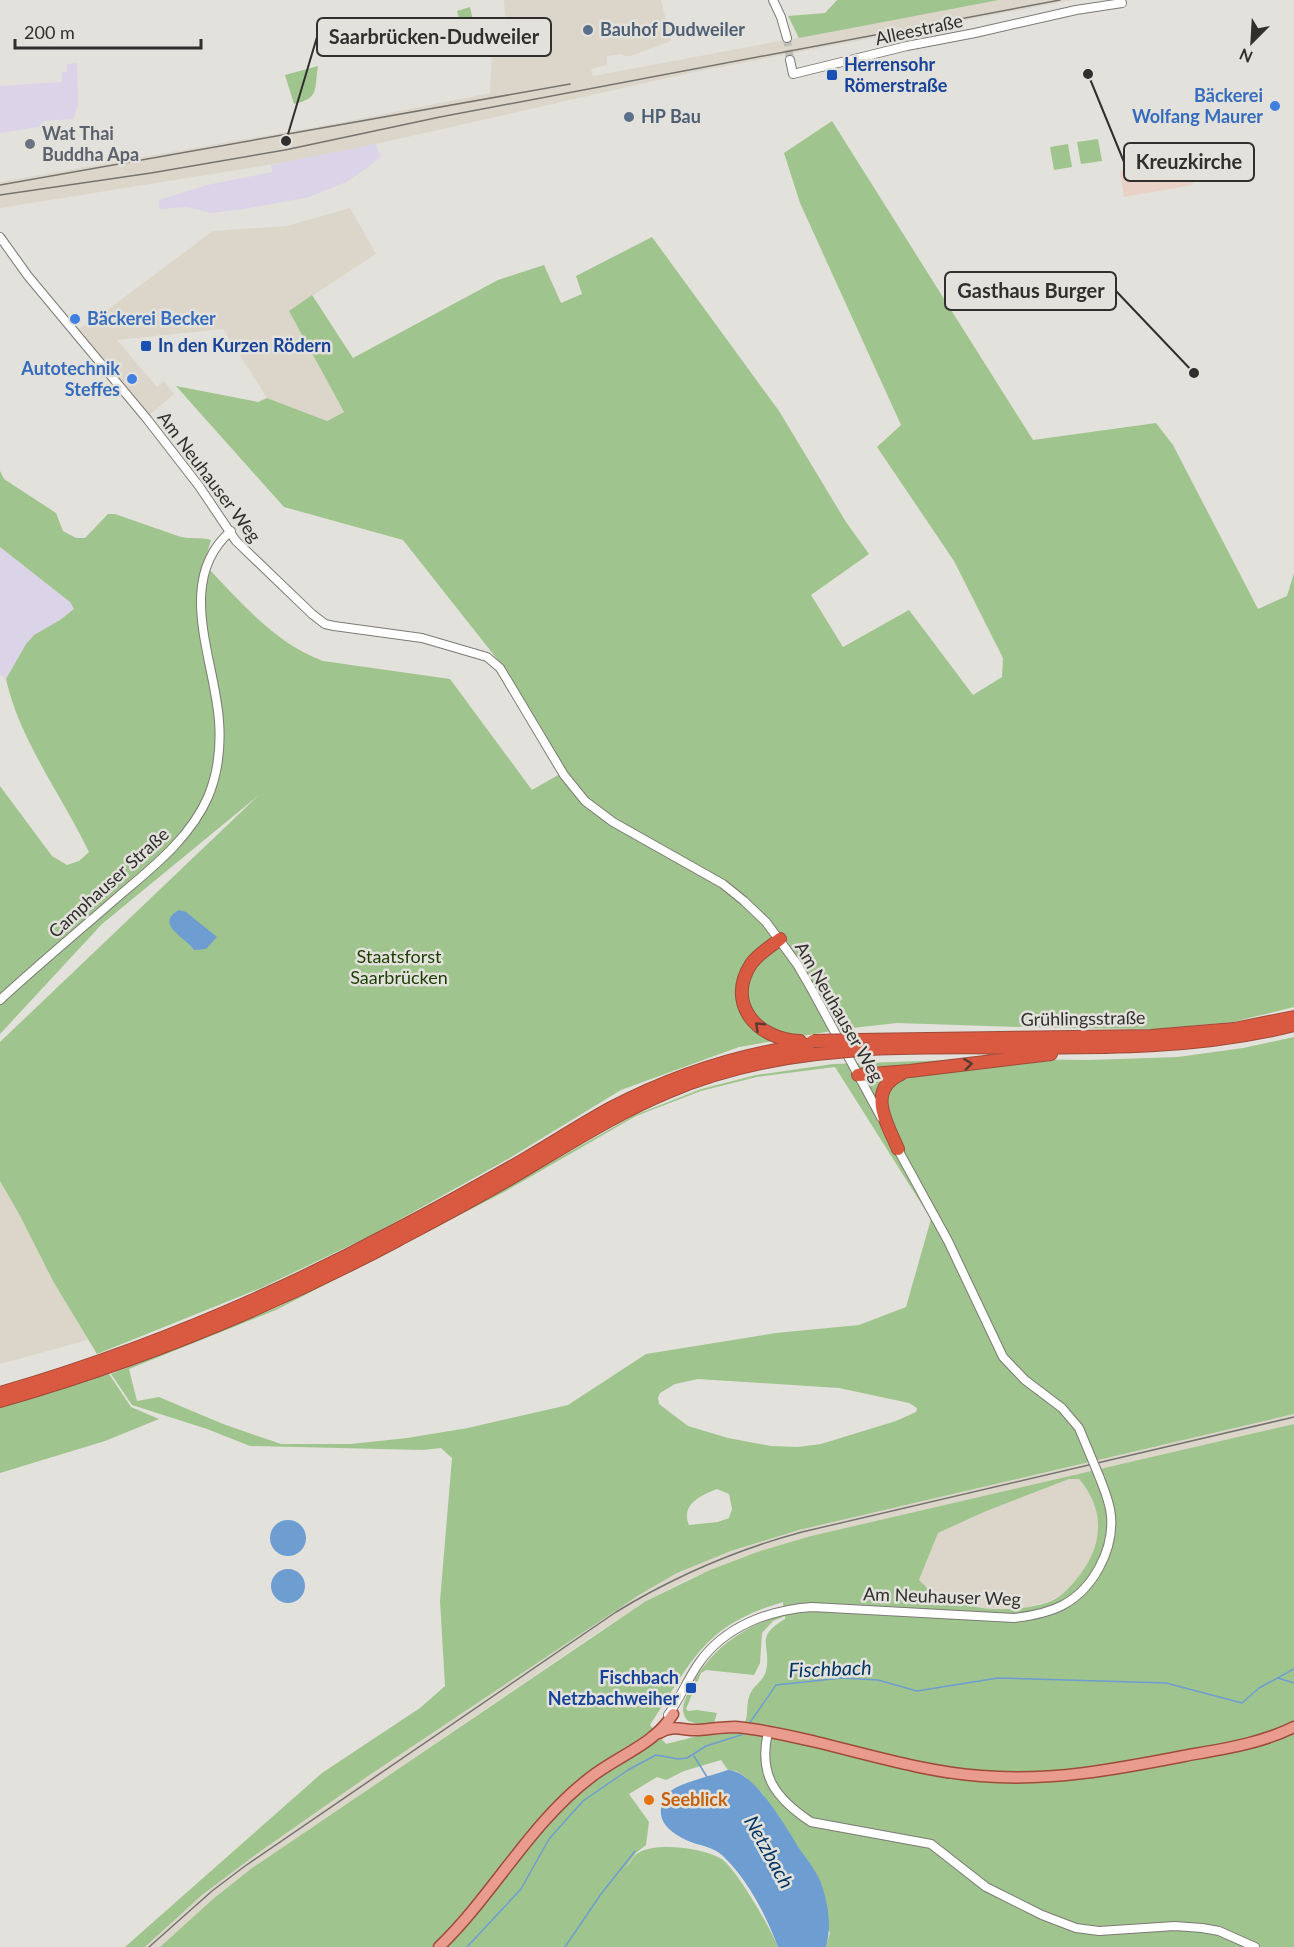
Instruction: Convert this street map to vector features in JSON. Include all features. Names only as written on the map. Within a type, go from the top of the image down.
[{"type":"highway","points":[[780,939],[753,963],[744,979],[743,1000],[752,1020],[767,1034],[786,1041],[814,1046],[871,1044],[911,1047],[1099,1047],[1199,1042],[1294,1025]]},
{"type":"highway","name":"Grühlingsstraße","points":[[871,1044],[1151,1036],[1234,1029],[1294,1017]]},
{"type":"highway","points":[[0,1393],[205,1320],[291,1282],[392,1233],[484,1183],[612,1108],[665,1083],[737,1059],[856,1040],[871,1044]]},
{"type":"highway","points":[[0,1401],[134,1357],[208,1329],[396,1241],[489,1191],[616,1116],[670,1091],[814,1046]]},
{"type":"highway","points":[[858,1075],[910,1071],[1099,1047]]},
{"type":"highway","points":[[898,1149],[882,1112],[881,1101],[885,1086],[889,1081],[910,1071]]},
{"type":"main road","points":[[671,1718],[699,1730],[706,1728],[755,1729],[943,1771],[1016,1779],[1055,1777],[1139,1765],[1253,1742],[1294,1726]]},
{"type":"main road","points":[[439,1947],[480,1904],[559,1804],[594,1774],[666,1729],[671,1718]]},
{"type":"main road","points":[[641,1745],[671,1718]]},
{"type":"street","points":[[773,0],[782,17],[787,38]]},
{"type":"street","name":"Alleestraße","points":[[790,60],[793,74],[907,46],[1076,10],[1122,3]]},
{"type":"street","name":"Am Neuhauser Weg","points":[[0,237],[28,276],[147,419],[246,552],[297,602],[325,624],[422,638],[482,656],[493,662],[506,677],[564,775],[585,801],[613,822],[723,884],[756,912],[780,939],[813,990],[948,1241],[1003,1357],[1025,1380],[1062,1408],[1079,1428],[1106,1494],[1111,1517],[1104,1558],[1091,1580],[1063,1604],[1037,1614],[1014,1617],[838,1608],[791,1609],[751,1621],[724,1637],[700,1661],[679,1697],[671,1718]]},
{"type":"street","name":"Camphauser Straße","points":[[0,1000],[159,862],[190,826],[207,798],[215,776],[220,735],[217,704],[203,631],[201,595],[210,558],[218,543],[231,531]]},
{"type":"street","points":[[768,1732],[764,1760],[769,1780],[787,1803],[811,1822],[931,1844],[986,1887],[1042,1915],[1076,1928],[1099,1931],[1175,1926],[1202,1928],[1219,1931],[1255,1947]]},
{"type":"shaded area","points":[[504,0],[661,0],[671,41],[631,56],[621,54],[607,56],[607,65],[591,69],[593,76],[999,0],[1072,0],[694,72],[293,161],[0,208],[0,182],[344,122],[490,93],[493,30],[506,28]]},
{"type":"shaded area","points":[[77,63],[78,105],[73,119],[43,121],[43,126],[0,133],[0,86],[62,82],[62,72],[67,72],[67,64]]},
{"type":"shaded area","points":[[376,144],[381,157],[346,182],[309,197],[210,213],[188,207],[159,209],[159,200],[207,185],[272,172],[271,165]]},
{"type":"shaded area","points":[[1189,159],[1193,185],[1124,197],[1120,171]]},
{"type":"shaded area","points":[[350,208],[376,254],[289,311],[344,412],[326,421],[267,398],[223,329],[117,340],[157,387],[164,381],[174,394],[146,418],[74,332],[95,319],[213,231],[287,226]]},
{"type":"shaded area","points":[[0,547],[70,602],[74,609],[26,644],[6,679],[0,675]]},
{"type":"shaded area","points":[[0,1181],[54,1283],[88,1340],[0,1364]]},
{"type":"shaded area","points":[[1294,1414],[1294,1424],[811,1536],[760,1551],[686,1580],[646,1601],[588,1639],[252,1868],[213,1899],[160,1947],[145,1947],[202,1895],[258,1853],[368,1776],[592,1626],[677,1573],[731,1551],[799,1530]]},
{"type":"shaded area","points":[[1069,1479],[1079,1479],[1095,1501],[1099,1532],[1085,1570],[1063,1594],[1050,1601],[1012,1611],[974,1607],[935,1594],[919,1580],[938,1533],[984,1512]]},
{"type":"green space","points":[[837,0],[999,0],[799,38],[788,16],[825,13]]},
{"type":"green space","points":[[470,7],[474,25],[462,28],[457,11]]},
{"type":"green space","points":[[318,66],[316,87],[312,96],[294,104],[285,75]]},
{"type":"green space","name":"Staatsforst Saarbrücken","points":[[832,121],[1033,440],[1156,423],[1173,445],[1258,609],[1287,596],[1294,573],[1294,1007],[1233,1022],[1156,1029],[897,1023],[843,1029],[739,1047],[621,1090],[508,1159],[372,1235],[261,1288],[97,1354],[54,1283],[0,1181],[0,1042],[259,795],[102,924],[0,1034],[0,786],[52,856],[67,865],[79,861],[89,852],[31,745],[12,701],[6,679],[26,644],[34,635],[74,609],[70,602],[0,547],[0,471],[4,479],[56,513],[63,531],[76,538],[85,538],[108,514],[115,514],[181,537],[211,540],[204,564],[274,633],[289,644],[323,661],[450,679],[532,790],[565,771],[501,664],[403,540],[284,507],[176,386],[258,402],[267,398],[327,421],[344,412],[289,311],[312,295],[353,358],[498,280],[544,265],[561,303],[582,294],[576,276],[652,237],[779,411],[846,522],[869,554],[811,595],[843,647],[909,610],[973,695],[1002,677],[1003,658],[954,561],[877,447],[901,425],[800,203],[784,153]]},
{"type":"green space","points":[[1098,139],[1102,161],[1081,164],[1077,142]]},
{"type":"green space","points":[[1068,144],[1072,167],[1054,170],[1050,147]]},
{"type":"green space","points":[[1294,1037],[1294,1414],[799,1530],[731,1551],[677,1573],[639,1595],[368,1776],[258,1853],[202,1895],[145,1947],[125,1947],[322,1773],[420,1708],[445,1686],[440,1601],[452,1458],[441,1448],[423,1450],[250,1446],[207,1429],[132,1405],[111,1374],[276,1308],[418,1237],[276,1310],[129,1369],[137,1401],[159,1397],[223,1424],[281,1444],[351,1444],[468,1428],[568,1405],[646,1354],[776,1333],[859,1325],[906,1307],[931,1219],[835,1067],[757,1077],[701,1091],[636,1116],[506,1191],[430,1230],[635,1115],[701,1089],[756,1075],[833,1064],[982,1059],[1089,1060],[1178,1057],[1243,1048]],"holes":[[[698,1379],[839,1388],[909,1403],[917,1408],[916,1412],[896,1421],[821,1444],[798,1447],[771,1446],[728,1438],[688,1426],[659,1404],[660,1393],[675,1384]],[[717,1489],[729,1494],[732,1509],[729,1518],[718,1522],[689,1525],[687,1511],[699,1497]]]},
{"type":"green space","points":[[109,1374],[131,1407],[159,1419],[105,1441],[0,1473],[0,1408]]},
{"type":"green space","points":[[1294,1424],[1294,1947],[826,1947],[830,1933],[763,1794],[744,1776],[736,1771],[728,1770],[721,1760],[684,1771],[666,1780],[657,1777],[629,1794],[649,1822],[646,1845],[636,1853],[626,1867],[638,1853],[656,1848],[690,1849],[720,1858],[727,1863],[743,1885],[761,1913],[778,1947],[160,1947],[213,1899],[252,1868],[646,1601],[710,1570],[760,1551],[811,1536]],"holes":[[[1069,1479],[1079,1479],[1088,1492],[1098,1518],[1098,1531],[1091,1557],[1063,1594],[1049,1602],[1035,1606],[992,1609],[964,1605],[937,1595],[919,1580],[938,1533],[984,1512]],[[783,1602],[784,1615],[740,1633],[716,1652],[697,1677],[684,1703],[683,1710],[688,1721],[698,1724],[714,1723],[717,1713],[686,1709],[701,1673],[706,1670],[754,1675],[760,1663],[762,1633],[773,1621],[785,1616],[785,1619],[769,1631],[766,1642],[766,1671],[750,1694],[747,1717],[739,1733],[698,1736],[666,1744],[650,1725],[702,1648],[734,1622]]]},
{"type":"water","points":[[179,910],[186,912],[217,937],[206,949],[194,950],[170,926],[169,920]]},
{"type":"water","points":[[288,1520],[300,1526],[306,1538],[300,1550],[288,1556],[276,1550],[270,1538],[276,1526]]},
{"type":"water","points":[[288,1569],[300,1574],[305,1586],[300,1598],[288,1603],[276,1598],[271,1586],[276,1574]]},
{"type":"water","points":[[728,1770],[749,1780],[759,1790],[779,1816],[817,1875],[828,1915],[829,1931],[826,1947],[778,1947],[755,1898],[732,1865],[715,1850],[686,1840],[675,1833],[663,1820],[661,1808],[666,1795],[671,1791]]},
{"type":"waterway","name":"Fischbach","points":[[749,1724],[776,1685],[842,1678],[878,1680],[917,1691],[998,1678],[1166,1683],[1242,1703],[1259,1688],[1294,1669]]},
{"type":"waterway","points":[[1278,1678],[1294,1683]]},
{"type":"waterway","name":"Fischbach","points":[[467,1947],[521,1889],[549,1839],[583,1801],[628,1770],[656,1755],[678,1759],[687,1758],[706,1746],[741,1735],[743,1732]]},
{"type":"waterway","name":"Netzbach","points":[[694,1756],[707,1777]]},
{"type":"waterway","points":[[565,1947],[601,1894],[635,1851]]},
{"type":"tunnel","points":[[787,38],[790,60]]},
{"type":"railway","points":[[0,195],[151,173],[285,150],[440,117],[1060,0]]},
{"type":"railway","points":[[0,185],[570,84]]},
{"type":"railway","points":[[149,1947],[212,1891],[245,1866],[616,1612],[706,1565],[802,1532],[1294,1417]]},
{"type":"place","name":"Bauhof Dudweiler","points":[[588,30]]},
{"type":"place","name":"Kreuzkirche","points":[[1088,74]]},
{"type":"place","name":"Herrensohr Römerstraße","points":[[832,75]]},
{"type":"place","name":"Bäckerei Wolfang Maurer","points":[[1275,106]]},
{"type":"place","name":"HP Bau","points":[[629,117]]},
{"type":"place","name":"Saarbrücken-Dudweiler","points":[[286,141]]},
{"type":"place","name":"Wat Thai Buddha Apa","points":[[30,144]]},
{"type":"place","name":"Bäckerei Becker","points":[[75,319]]},
{"type":"place","name":"In den Kurzen Rödern","points":[[146,346]]},
{"type":"place","name":"Gasthaus Burger","points":[[1194,373]]},
{"type":"place","name":"Autotechnik Steffes","points":[[132,379]]},
{"type":"place","name":"Fischbach Netzbachweiher","points":[[691,1688]]},
{"type":"place","name":"Seeblick","points":[[649,1800]]}]
